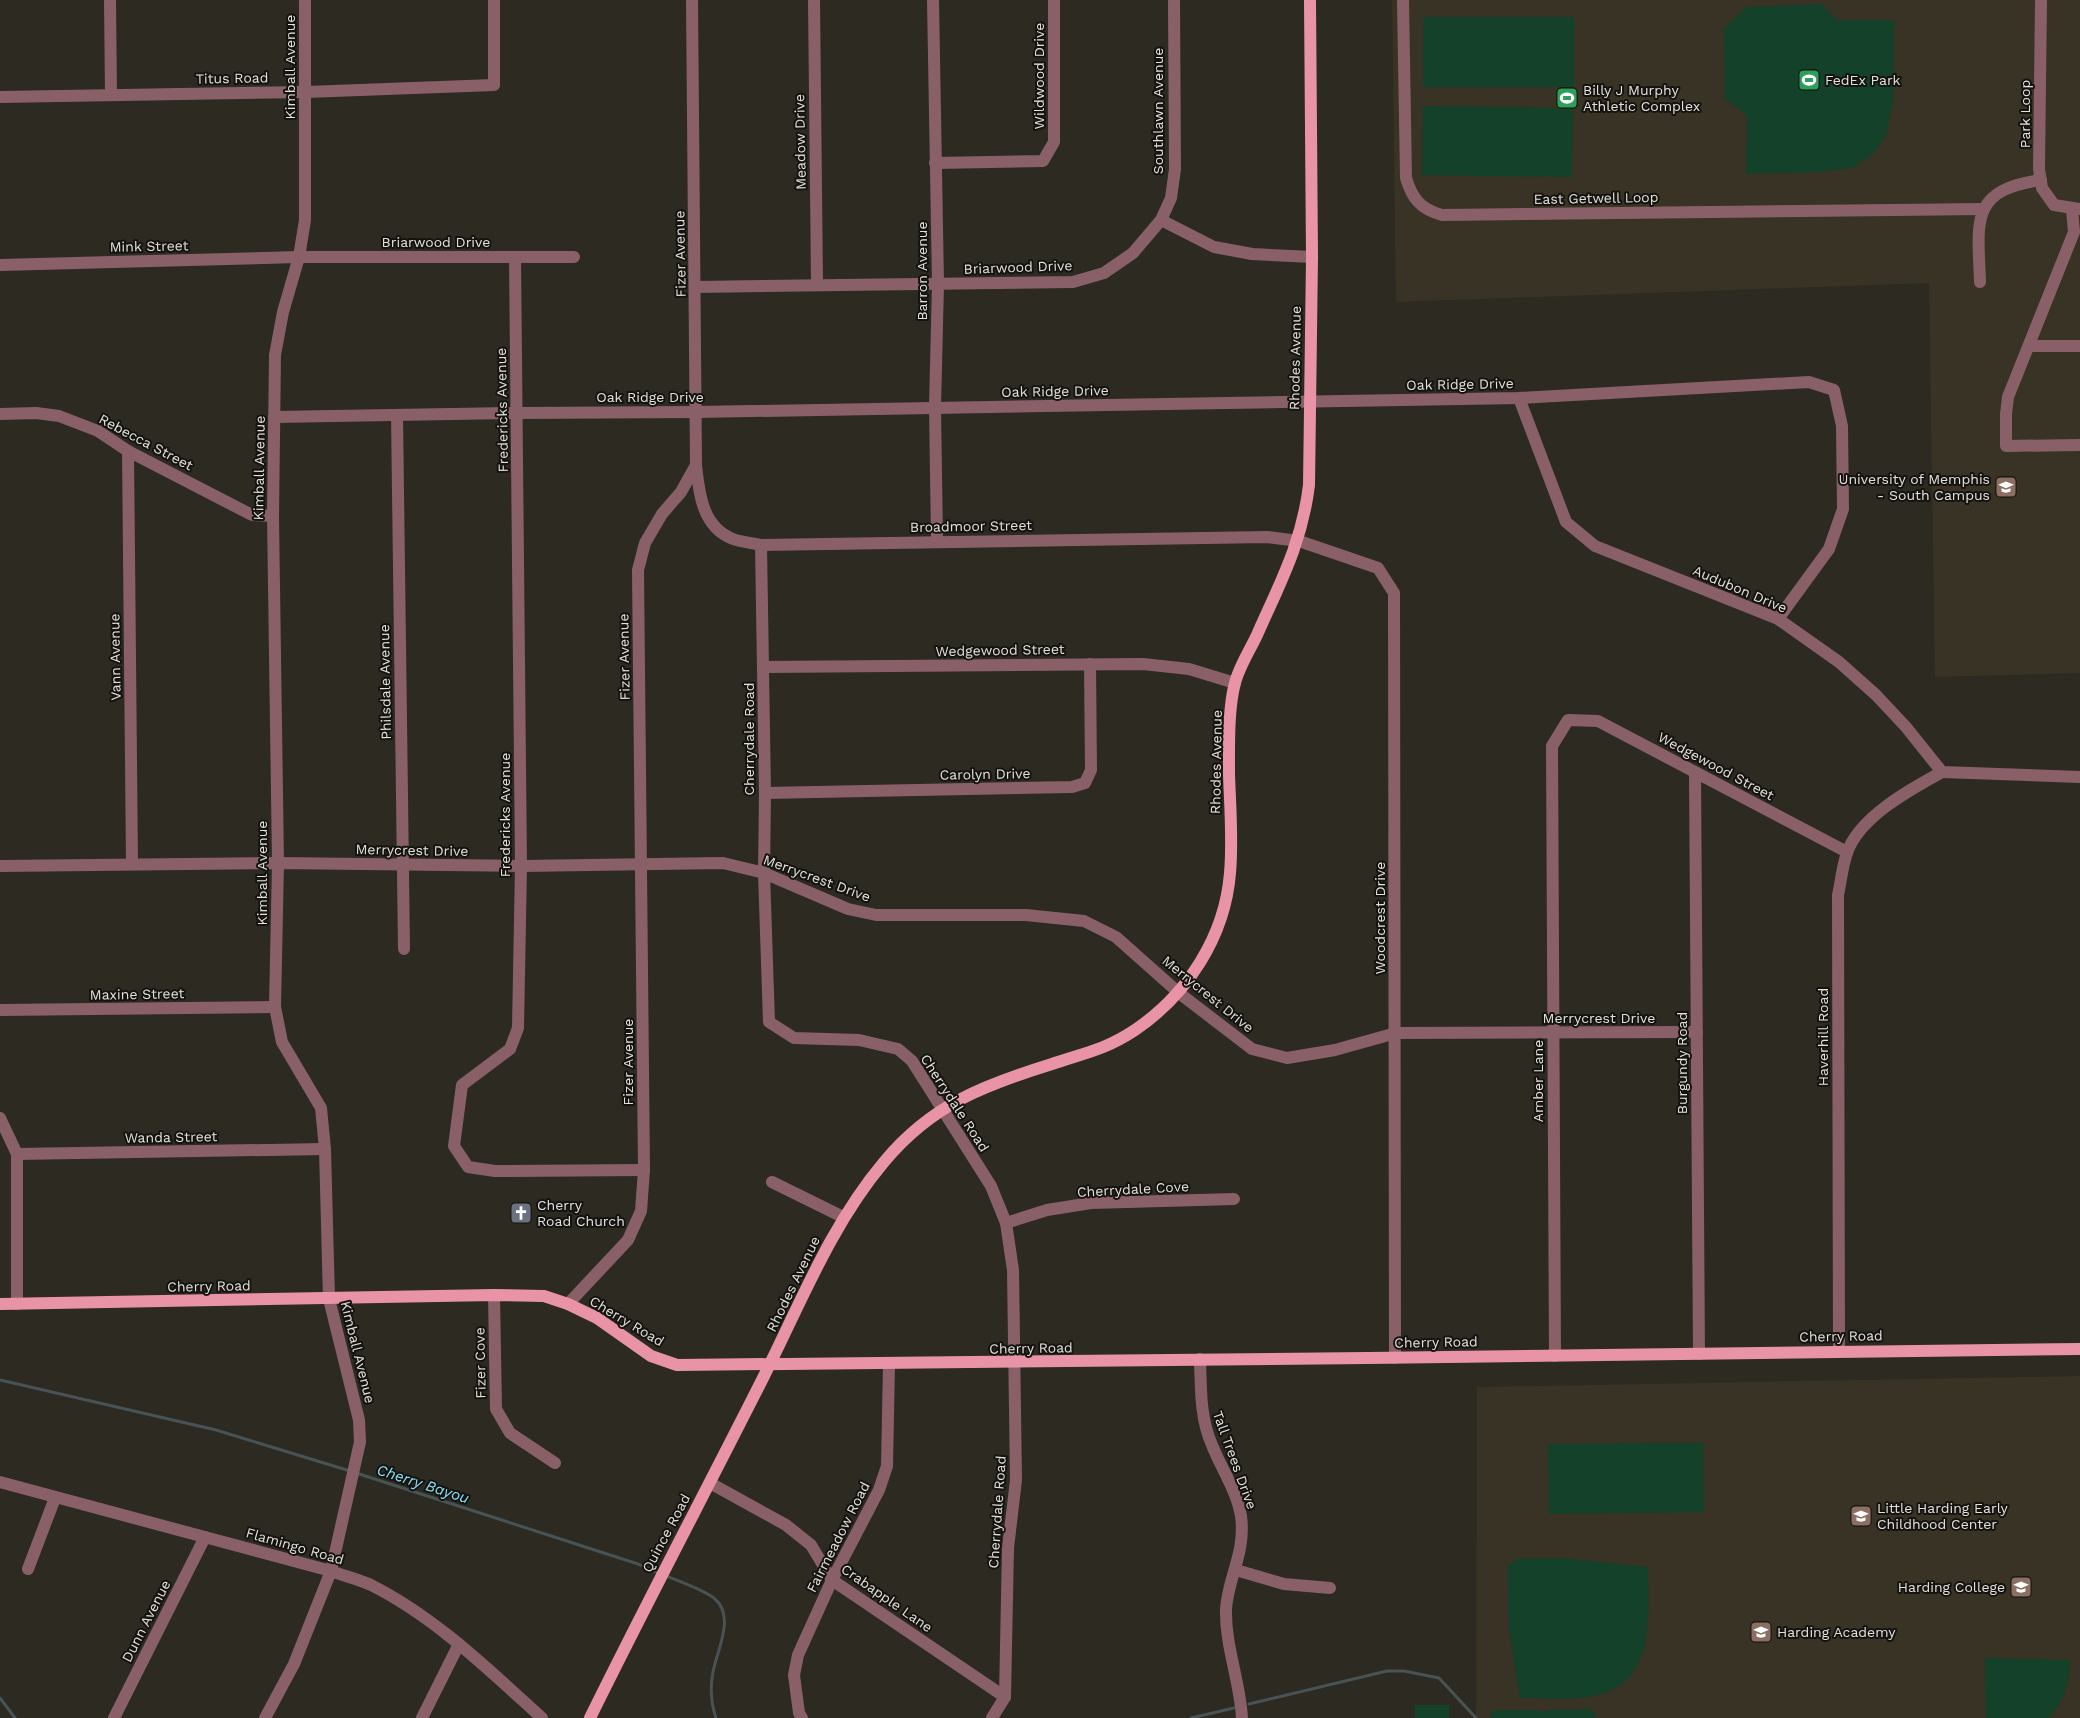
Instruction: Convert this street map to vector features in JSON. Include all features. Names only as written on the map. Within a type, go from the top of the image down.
[{"type":"main road","name":"Rhodes Avenue","points":[[770,1364],[843,1217],[884,1162],[909,1135],[943,1109],[987,1085],[1099,1050],[1137,1029],[1179,993],[1198,968],[1218,926],[1230,874],[1229,743],[1235,683],[1299,541],[1306,515],[1309,485],[1312,257],[1310,0]]},
{"type":"main road","name":"Cherry Road","points":[[0,1304],[494,1295],[544,1296],[568,1304],[597,1318],[651,1356],[677,1365],[1015,1364],[1698,1354],[1839,1350],[2080,1349]]},
{"type":"main road","name":"Quince Road","points":[[590,1718],[664,1568],[710,1483],[770,1364]]},
{"type":"street","points":[[110,0],[111,96]]},
{"type":"street","name":"Kimball Avenue","points":[[265,1718],[294,1664],[331,1571],[359,1455],[359,1420],[329,1299],[325,1150],[320,1108],[282,1042],[275,1007],[278,863],[273,516],[275,355],[282,312],[299,258],[305,220],[305,0]]},
{"type":"street","name":"Titus Road","points":[[0,97],[306,92],[494,85],[494,0]]},
{"type":"street","name":"Fizer Avenue","points":[[568,1304],[628,1240],[641,1211],[644,1170],[638,570],[645,543],[662,514],[681,492],[696,465],[692,0]]},
{"type":"street","name":"Meadow Drive","points":[[814,0],[817,284]]},
{"type":"street","name":"Barron Avenue","points":[[933,0],[938,284],[935,407],[938,541]]},
{"type":"street","name":"Wildwood Drive","points":[[935,163],[1043,161],[1054,142],[1054,0]]},
{"type":"street","name":"Southlawn Avenue","points":[[1161,220],[1171,198],[1175,169],[1174,0]]},
{"type":"street","name":"East Getwell Loop","points":[[1403,0],[1406,178],[1411,195],[1430,212],[1442,215],[1984,209]]},
{"type":"street","name":"Park Loop","points":[[2041,0],[2042,188],[2054,205],[2076,209]]},
{"type":"street","points":[[1980,282],[1978,240],[1986,203],[2003,190],[2015,184],[2041,180]]},
{"type":"street","points":[[2076,209],[2077,232],[2008,397],[2006,446],[2080,445]]},
{"type":"street","points":[[1161,220],[1214,247],[1252,254],[1312,257]]},
{"type":"street","name":"Briarwood Drive","points":[[695,287],[1073,282],[1104,274],[1133,253],[1161,220]]},
{"type":"street","name":"Fredericks Avenue","points":[[515,257],[521,866],[518,1028],[510,1049],[462,1085],[454,1146],[468,1168],[495,1171],[644,1170]]},
{"type":"street","name":"Briarwood Drive","points":[[299,258],[574,257]]},
{"type":"street","name":"Mink Street","points":[[0,265],[299,258]]},
{"type":"street","points":[[2029,346],[2080,346]]},
{"type":"street","name":"Oak Ridge Drive","points":[[274,417],[1519,398],[1809,382],[1834,390],[1842,426],[1843,509],[1829,549],[1778,618]]},
{"type":"street","name":"Audubon Drive","points":[[1519,398],[1566,522],[1595,546],[1778,618],[1839,662],[1876,695],[1906,727],[1942,772]]},
{"type":"street","name":"Rebecca Street","points":[[0,414],[36,413],[59,416],[98,431],[128,451],[252,515],[273,516]]},
{"type":"street","name":"Philsdale Avenue","points":[[397,415],[404,949]]},
{"type":"street","name":"Vann Avenue","points":[[128,451],[132,864]]},
{"type":"street","name":"Broadmoor Street","points":[[696,465],[699,498],[715,527],[733,539],[760,544],[1267,537],[1299,541]]},
{"type":"street","name":"Woodcrest Drive","points":[[1299,541],[1378,568],[1394,593],[1395,1358]]},
{"type":"street","name":"Cherrydale Road","points":[[760,544],[764,667],[764,873],[769,1022],[794,1038],[859,1040],[898,1049],[912,1061],[991,1186],[1006,1223],[1013,1270],[1016,1480],[1008,1548],[1005,1697]]},
{"type":"street","name":"Carolyn Drive","points":[[765,793],[1072,787],[1085,783],[1091,770],[1090,664]]},
{"type":"street","name":"Wedgewood Street","points":[[764,667],[1143,664],[1189,669],[1235,683]]},
{"type":"street","name":"Wedgewood Street","points":[[1568,720],[1598,721],[1847,852]]},
{"type":"street","name":"Amber Lane","points":[[1555,1356],[1552,746],[1568,720]]},
{"type":"street","name":"Burgundy Road","points":[[1696,772],[1698,1354]]},
{"type":"street","points":[[1942,772],[2080,777]]},
{"type":"street","name":"Haverhill Road","points":[[1839,1350],[1838,895],[1847,852],[1864,828],[1889,803],[1942,772]]},
{"type":"street","name":"Merrycrest Drive","points":[[0,866],[278,863],[521,866],[723,863],[764,873],[848,908],[876,915],[1026,915],[1084,921],[1116,936],[1179,993],[1252,1049],[1287,1058],[1335,1050],[1396,1033],[1697,1032]]},
{"type":"street","name":"Maxine Street","points":[[0,1010],[275,1007]]},
{"type":"street","points":[[0,1118],[17,1154],[18,1304]]},
{"type":"street","name":"Wanda Street","points":[[17,1154],[325,1150]]},
{"type":"street","points":[[772,1182],[843,1217]]},
{"type":"street","name":"Cherrydale Cove","points":[[1006,1223],[1047,1210],[1091,1204],[1234,1200]]},
{"type":"street","name":"Fizer Cove","points":[[494,1295],[496,1408],[510,1433],[555,1463]]},
{"type":"street","name":"Tall Trees Drive","points":[[1200,1360],[1202,1414],[1211,1444],[1241,1514],[1242,1544],[1226,1607],[1227,1633],[1242,1718]]},
{"type":"street","name":"Fairmeadow Road","points":[[802,1718],[799,1713],[794,1675],[798,1655],[832,1580],[880,1490],[887,1466],[889,1364]]},
{"type":"street","name":"Flamingo Road","points":[[0,1482],[331,1571],[368,1584],[388,1594],[459,1644],[542,1718]]},
{"type":"street","name":"Crabapple Lane","points":[[710,1483],[786,1525],[811,1545],[832,1580],[1005,1697]]},
{"type":"street","points":[[28,1569],[55,1498]]},
{"type":"street","name":"Dunn Avenue","points":[[114,1718],[205,1537]]},
{"type":"street","points":[[1236,1570],[1284,1584],[1330,1588]]},
{"type":"street","points":[[422,1718],[459,1644]]},
{"type":"street","points":[[992,1718],[1005,1697]]},
{"type":"shaded area","name":"University of Memphis - South Campus","points":[[1392,0],[2080,0],[2080,673],[1935,677],[1929,283],[1396,302]]},
{"type":"shaded area","points":[[2080,1376],[2080,1718],[1476,1718],[1477,1387]]},
{"type":"green space","name":"FedEx Park","points":[[1821,4],[1837,20],[1894,20],[1893,101],[1886,136],[1873,154],[1852,168],[1819,172],[1746,174],[1747,115],[1725,99],[1724,29],[1746,7]]},
{"type":"green space","points":[[1423,17],[1574,17],[1574,87],[1423,87]]},
{"type":"green space","points":[[1423,106],[1573,108],[1572,177],[1422,175]]},
{"type":"green space","points":[[1703,1443],[1704,1512],[1549,1514],[1548,1444]]},
{"type":"green space","points":[[1560,1558],[1648,1567],[1649,1608],[1644,1648],[1637,1665],[1626,1680],[1610,1691],[1580,1698],[1520,1698],[1509,1629],[1508,1566],[1516,1559]]},
{"type":"green space","points":[[1985,1658],[2070,1660],[2065,1692],[2053,1713],[2047,1718],[1986,1718]]},
{"type":"green space","points":[[1415,1705],[1449,1705],[1449,1718],[1415,1718]]},
{"type":"green space","points":[[1590,1709],[1595,1714],[1595,1718],[1490,1718],[1493,1710],[1539,1710],[1542,1714],[1546,1710]]},
{"type":"waterway","name":"Cherry Bayou","points":[[0,1380],[216,1430],[350,1471]]},
{"type":"waterway","name":"Cherry Bayou","points":[[356,1473],[638,1564],[658,1573]]},
{"type":"waterway","name":"Cherry Bayou","points":[[664,1575],[708,1594],[720,1605],[724,1614],[723,1634],[712,1683],[712,1701],[716,1718]]},
{"type":"waterway","points":[[1249,1704],[1387,1671],[1404,1671],[1439,1678],[1476,1718]]},
{"type":"waterway","points":[[0,1698],[15,1718]]},
{"type":"waterway","points":[[1191,1718],[1234,1708]]},
{"type":"place","name":"FedEx Park","points":[[1809,80]]},
{"type":"place","name":"Billy J Murphy Athletic Complex","points":[[1567,98]]},
{"type":"place","name":"University of Memphis - South Campus","points":[[2006,487]]},
{"type":"place","name":"Cherry Road Church","points":[[521,1213]]},
{"type":"place","name":"Little Harding Early Childhood Center","points":[[1861,1516]]},
{"type":"place","name":"Harding College","points":[[2021,1587]]},
{"type":"place","name":"Harding Academy","points":[[1761,1632]]}]
